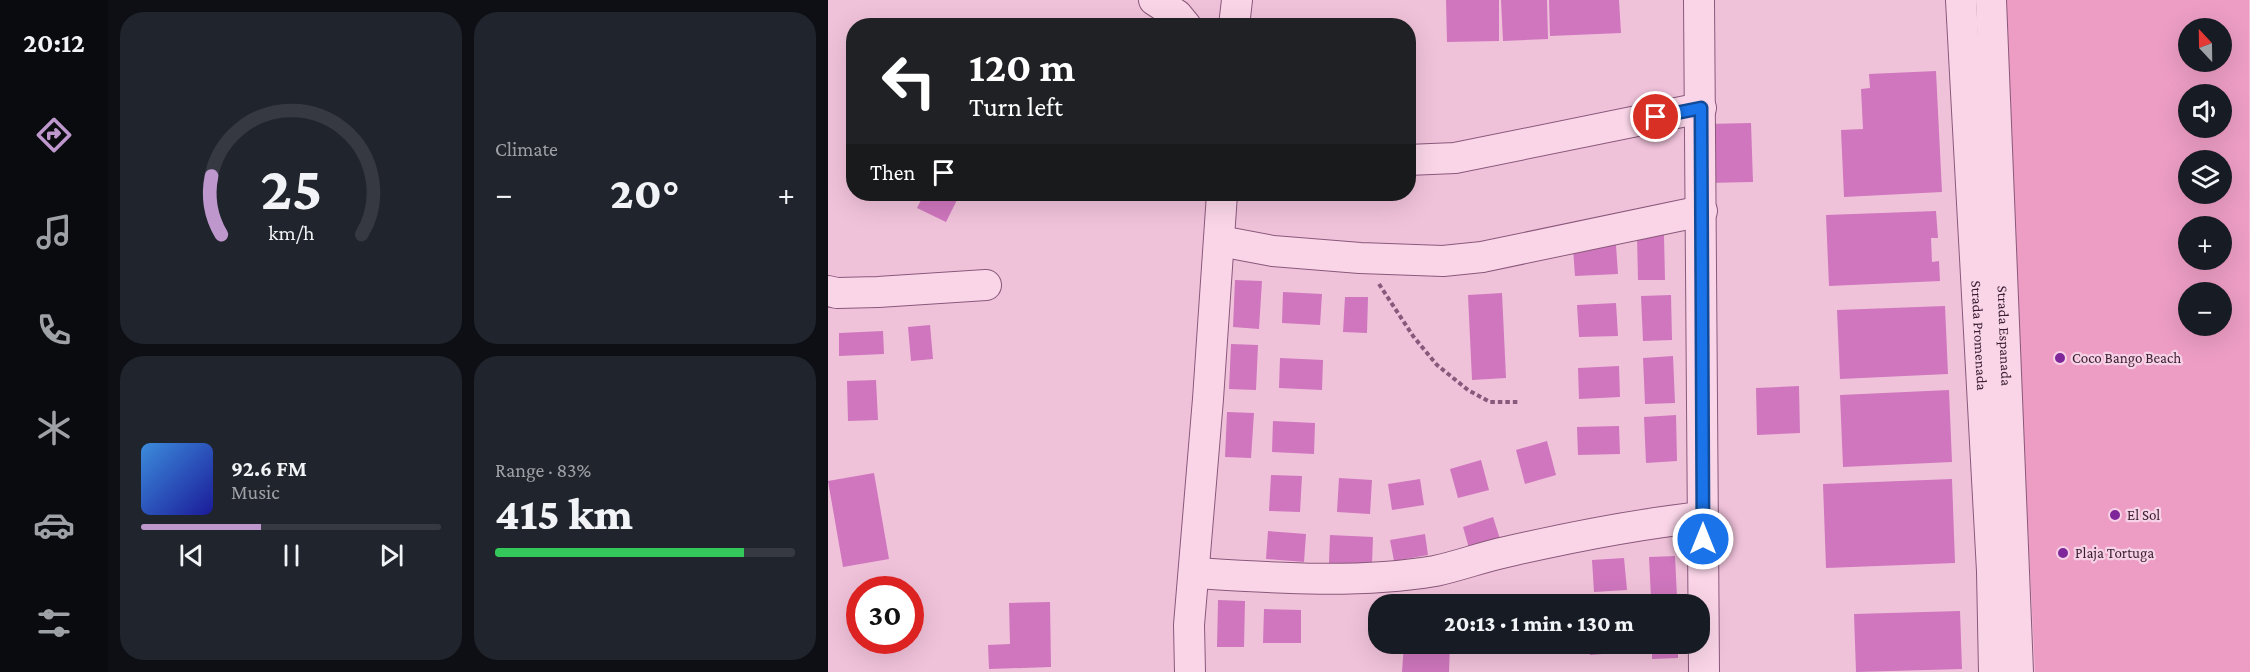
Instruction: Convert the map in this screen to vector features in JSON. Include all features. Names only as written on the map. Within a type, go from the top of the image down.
[{"type":"street","points":[[1154,0],[1179,18]]},
{"type":"street","points":[[1235,18],[1238,0]]},
{"type":"street","points":[[1700,0],[1704,672]]},
{"type":"street","name":"Strada Promenada","points":[[1961,0],[1992,571],[1994,672]]},
{"type":"street","name":"Strada Espanada","points":[[1991,0],[2018,672]]},
{"type":"street","points":[[1416,160],[1455,158],[1701,108]]},
{"type":"street","points":[[1190,672],[1189,625],[1195,573],[1222,201]]},
{"type":"street","points":[[1220,241],[1273,251],[1360,258],[1443,261],[1482,257],[1702,211]]},
{"type":"street","points":[[828,291],[837,293],[878,292],[986,285]]},
{"type":"street","points":[[1195,573],[1271,578],[1378,577],[1437,570],[1574,536],[1643,524],[1703,517]]},
{"type":"path","points":[[1360,258],[1413,336],[1437,365],[1468,390],[1490,402],[1520,402]]},
{"type":"sand","points":[[2002,0],[2249,0],[2250,672],[2035,672]]},
{"type":"building","points":[[1446,0],[1499,0],[1499,41],[1447,42]]},
{"type":"building","points":[[1501,0],[1547,0],[1548,39],[1503,41]]},
{"type":"building","points":[[1549,0],[1619,0],[1621,33],[1550,36]]},
{"type":"building","points":[[1936,71],[1942,192],[1844,197],[1841,130],[1863,129],[1861,89],[1870,88],[1869,74]]},
{"type":"building","points":[[1751,123],[1753,182],[1707,183],[1706,124]]},
{"type":"building","points":[[920,201],[956,201],[946,222],[917,208]]},
{"type":"building","points":[[1936,211],[1938,238],[1931,238],[1932,262],[1939,261],[1940,281],[1829,286],[1826,215]]},
{"type":"building","points":[[1664,235],[1665,280],[1638,280],[1637,236]]},
{"type":"building","points":[[1616,245],[1618,274],[1575,276],[1573,248]]},
{"type":"building","points":[[1235,280],[1262,281],[1259,329],[1233,327]]},
{"type":"building","points":[[1283,292],[1322,294],[1320,325],[1282,323]]},
{"type":"building","points":[[1502,293],[1506,378],[1472,380],[1468,295]]},
{"type":"building","points":[[1671,295],[1672,340],[1643,341],[1641,296]]},
{"type":"building","points":[[1345,297],[1368,297],[1367,333],[1343,332]]},
{"type":"building","points":[[1616,303],[1618,336],[1579,337],[1577,305]]},
{"type":"building","points":[[1945,306],[1948,374],[1840,379],[1837,310]]},
{"type":"building","points":[[930,325],[933,359],[911,361],[908,327]]},
{"type":"building","points":[[883,331],[884,354],[839,356],[839,333]]},
{"type":"building","points":[[1231,344],[1258,345],[1256,390],[1229,389]]},
{"type":"building","points":[[1673,356],[1675,403],[1645,404],[1643,358]]},
{"type":"building","points":[[1280,358],[1323,360],[1322,390],[1279,388]]},
{"type":"building","points":[[1619,366],[1620,397],[1579,399],[1578,368]]},
{"type":"building","points":[[876,380],[878,420],[848,421],[847,381]]},
{"type":"building","points":[[1799,386],[1800,433],[1757,435],[1756,388]]},
{"type":"building","points":[[1949,390],[1952,462],[1843,467],[1840,395]]},
{"type":"building","points":[[1227,412],[1254,413],[1251,458],[1225,457]]},
{"type":"building","points":[[1676,415],[1677,461],[1646,463],[1644,417]]},
{"type":"building","points":[[1273,421],[1315,423],[1314,454],[1272,452]]},
{"type":"building","points":[[1619,426],[1620,454],[1578,455],[1577,427]]},
{"type":"building","points":[[1547,441],[1556,475],[1525,484],[1516,450]]},
{"type":"building","points":[[1481,460],[1489,490],[1458,498],[1450,469]]},
{"type":"building","points":[[874,473],[889,559],[843,567],[828,481]]},
{"type":"building","points":[[1271,475],[1302,476],[1300,512],[1269,511]]},
{"type":"building","points":[[1339,478],[1372,480],[1370,514],[1337,512]]},
{"type":"building","points":[[1420,479],[1424,505],[1392,510],[1388,484]]},
{"type":"building","points":[[1952,479],[1955,563],[1826,568],[1823,484]]},
{"type":"building","points":[[1493,517],[1500,539],[1469,548],[1463,527]]},
{"type":"building","points":[[1268,531],[1306,534],[1304,562],[1266,559]]},
{"type":"building","points":[[1425,534],[1428,555],[1394,561],[1390,540]]},
{"type":"building","points":[[1330,535],[1373,537],[1372,565],[1329,563]]},
{"type":"building","points":[[1675,556],[1677,594],[1651,594],[1649,557]]},
{"type":"building","points":[[1624,558],[1627,590],[1594,592],[1592,560]]},
{"type":"building","points":[[1218,600],[1245,601],[1244,647],[1217,647]]},
{"type":"building","points":[[1050,602],[1051,667],[989,669],[988,645],[1010,644],[1009,603]]},
{"type":"building","points":[[1264,609],[1301,610],[1301,643],[1263,643]]},
{"type":"building","points":[[1960,611],[1962,669],[1856,672],[1854,614]]},
{"type":"building","points":[[1403,654],[1450,654],[1449,672],[1402,672]]},
{"type":"building","points":[[1652,654],[1678,654],[1678,658],[1652,659]]},
{"type":"place","name":"Coco Bango Beach","points":[[2060,358]]},
{"type":"place","name":"El Sol","points":[[2115,515]]},
{"type":"place","name":"Plaja Tortuga","points":[[2063,553]]},
{"type":"route","points":[[1656,117],[1701,108],[1703,539]]}]
